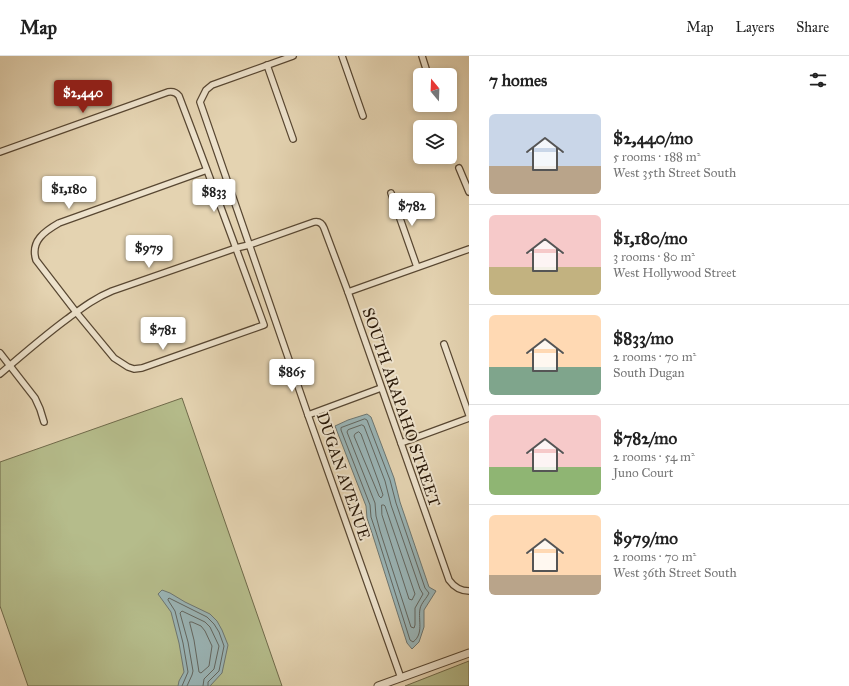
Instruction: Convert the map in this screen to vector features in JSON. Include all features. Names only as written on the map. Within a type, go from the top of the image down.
[{"type":"street","points":[[293,56],[267,65],[293,139]]},
{"type":"street","points":[[342,56],[363,116]]},
{"type":"street","points":[[422,56],[426,68]]},
{"type":"street","name":"DUGAN AVENUE","points":[[267,65],[212,85],[206,90],[200,102],[308,415],[402,678]]},
{"type":"street","points":[[0,152],[172,92],[177,93],[180,96],[264,325],[142,368],[134,369],[124,365],[114,358],[76,312],[36,260],[35,246],[41,236],[50,228],[65,220],[207,170]]},
{"type":"street","points":[[459,168],[469,192]]},
{"type":"street","points":[[391,193],[417,267]]},
{"type":"street","name":"SOUTH ARAPAHO STREET","points":[[249,245],[318,221],[324,228],[449,580],[456,588],[468,591]]},
{"type":"street","points":[[0,374],[45,335],[89,302],[112,291],[236,248],[249,245]]},
{"type":"street","points":[[348,292],[469,249]]},
{"type":"street","points":[[444,344],[469,415]]},
{"type":"street","points":[[0,353],[35,398],[44,422]]},
{"type":"street","points":[[308,415],[381,388]]},
{"type":"street","points":[[401,443],[469,418]]},
{"type":"street","points":[[378,686],[469,653]]},
{"type":"green space","points":[[182,398],[282,686],[28,686],[0,606],[0,462]]},
{"type":"green space","points":[[469,661],[469,686],[405,686]]},
{"type":"water","points":[[367,414],[371,417],[394,478],[400,502],[429,587],[436,591],[424,610],[424,627],[419,642],[412,649],[407,643],[367,518],[366,506],[335,426]]},
{"type":"water","points":[[162,590],[210,614],[217,621],[222,630],[228,645],[222,673],[210,686],[178,686],[184,672],[179,643],[171,612],[158,594]]}]
